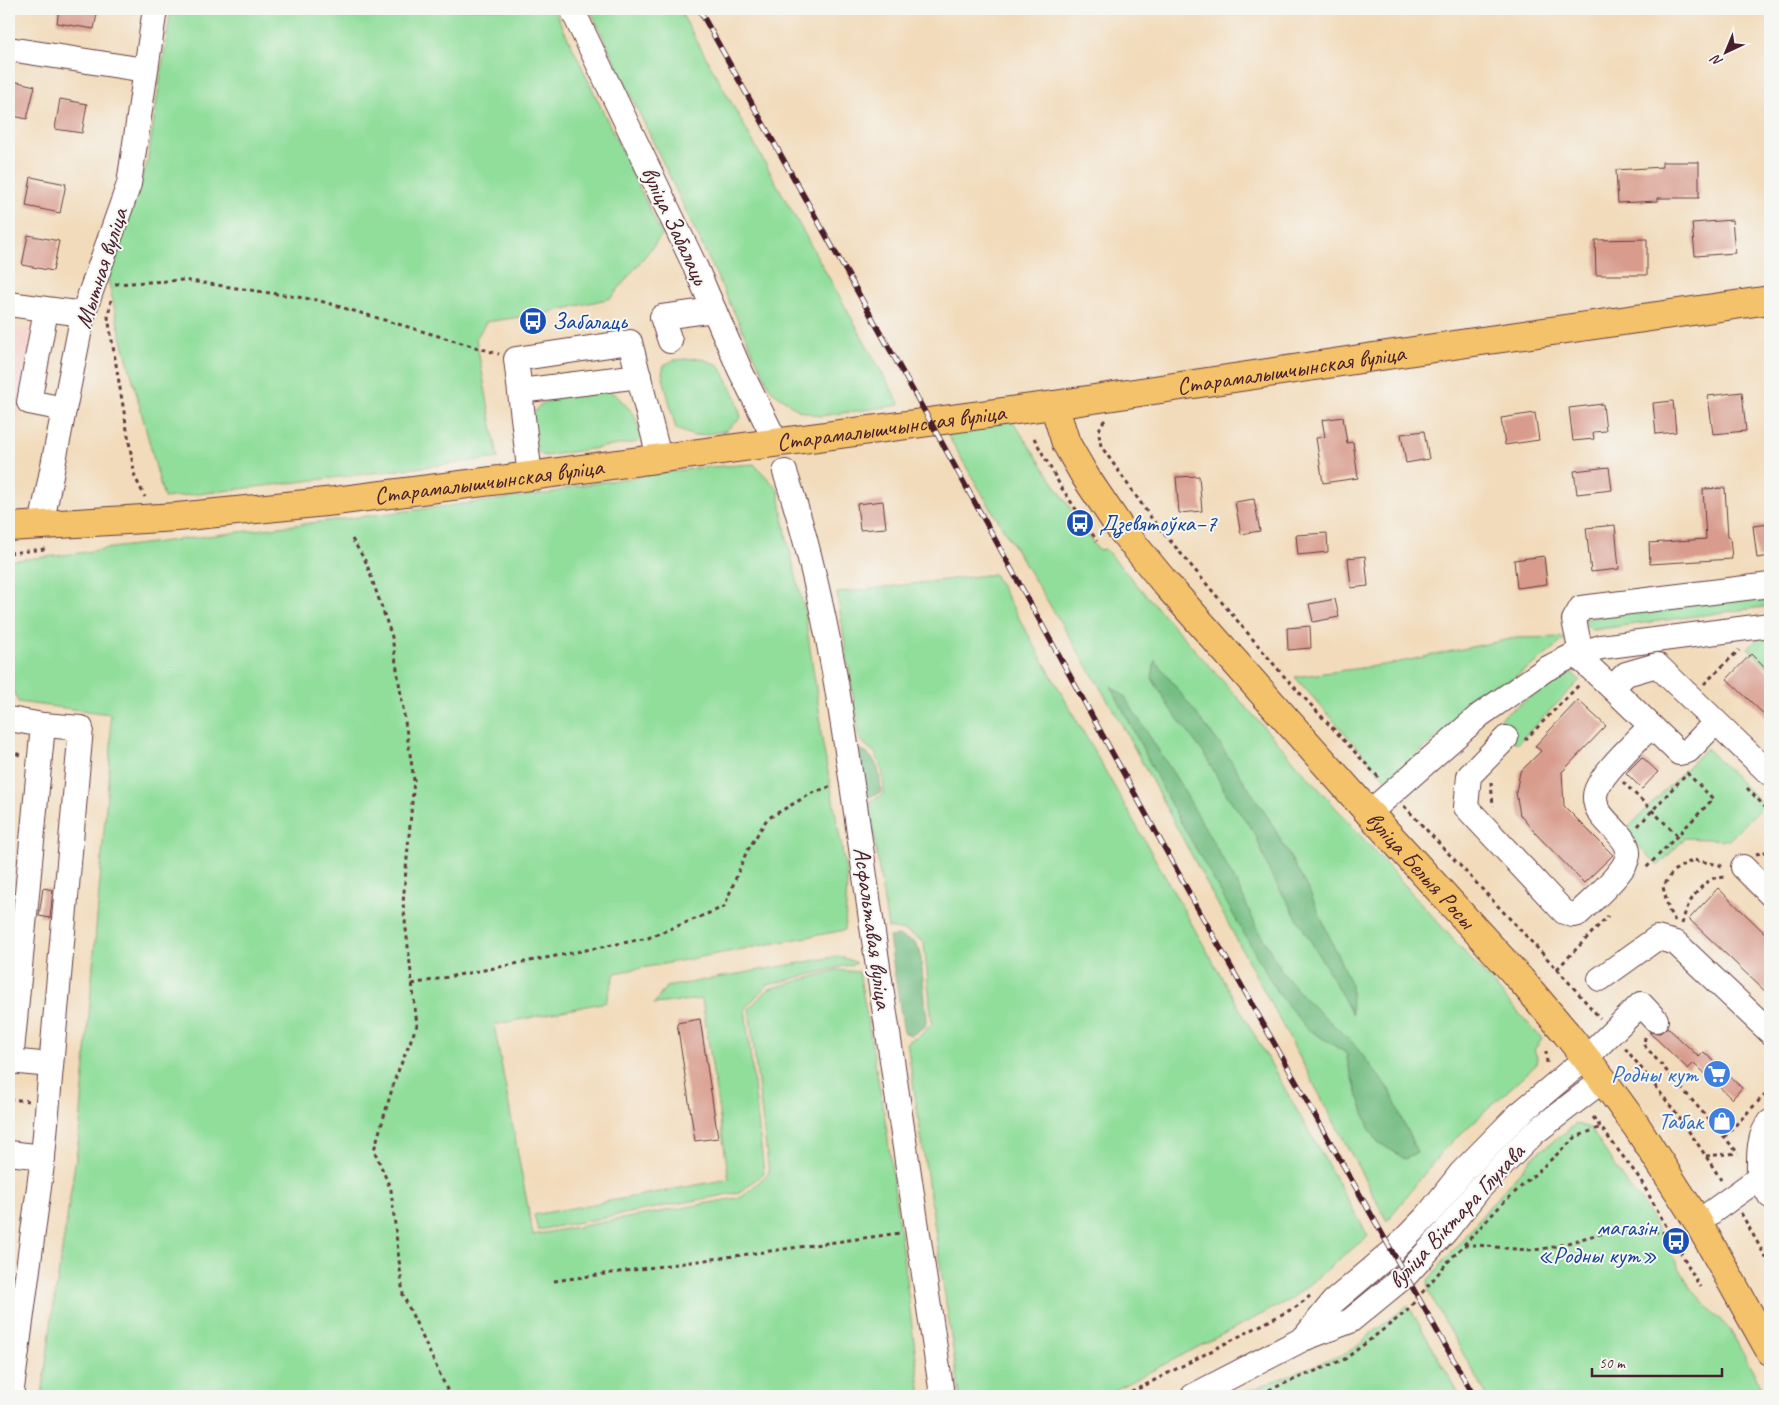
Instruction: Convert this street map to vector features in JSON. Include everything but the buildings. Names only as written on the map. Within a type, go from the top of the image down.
[{"type":"main road","name":"Старамалышчынская вуліца","points":[[9,527],[155,519],[334,501],[530,476],[659,457],[1054,405],[1770,300]]},
{"type":"main road","name":"вуліца Белыя Росы","points":[[1054,405],[1066,443],[1085,476],[1120,528],[1166,584],[1369,813],[1521,980],[1603,1080],[1637,1127],[1698,1222],[1770,1351]]},
{"type":"street","name":"Мытная вуліца","points":[[42,526],[83,314],[129,184],[155,9]]},
{"type":"street","name":"вуліца Забалаць","points":[[572,9],[714,310],[740,370],[776,442]]},
{"type":"street","points":[[9,49],[145,70]]},
{"type":"street","points":[[9,304],[83,314]]},
{"type":"street","points":[[46,310],[28,402],[64,409]]},
{"type":"street","points":[[670,341],[662,317],[714,310]]},
{"type":"street","points":[[530,476],[516,359],[630,342],[659,457]]},
{"type":"street","points":[[520,392],[639,376]]},
{"type":"street","name":"Асфальтавая вуліца","points":[[786,472],[824,614],[851,779],[942,1394]]},
{"type":"street","points":[[1716,723],[1688,751],[1679,753],[1583,660],[1574,620],[1581,608],[1770,585]]},
{"type":"street","points":[[1369,813],[1480,715],[1546,669],[1583,660],[1601,647],[1770,625]]},
{"type":"street","points":[[1612,688],[1626,674],[1657,665],[1769,773],[1770,771]]},
{"type":"street","points":[[9,719],[43,725],[81,728],[43,1157],[11,1396]]},
{"type":"street","points":[[43,725],[10,1061],[51,1065]]},
{"type":"street","points":[[1506,738],[1469,776],[1466,807],[1564,912],[1573,915],[1578,914],[1624,866],[1628,846],[1624,839],[1598,813],[1595,796],[1601,779],[1651,726]]},
{"type":"street","points":[[1743,867],[1770,894]]},
{"type":"street","points":[[1600,979],[1657,938],[1676,943],[1770,1032]]},
{"type":"street","name":"вуліца Віктара Глухава","points":[[1303,1340],[1333,1302],[1392,1252],[1428,1215],[1461,1173],[1517,1116],[1586,1058],[1641,1004],[1656,1020]]},
{"type":"street","name":"вуліца Віктара Глухава","points":[[1193,1396],[1303,1340],[1350,1321],[1406,1275],[1446,1231],[1479,1189],[1534,1133],[1603,1080]]},
{"type":"street","points":[[1698,1222],[1732,1198],[1764,1187],[1748,1154],[1764,1128],[1770,1122]]},
{"type":"street","points":[[9,1153],[43,1157]]},
{"type":"path","points":[[155,519],[135,477],[108,317],[114,284],[183,280],[317,300],[516,359]]},
{"type":"path","points":[[1110,416],[1101,424],[1098,433],[1101,446],[1152,519],[1282,674],[1550,962],[1612,1032],[1649,1077],[1706,1156],[1770,1265]]},
{"type":"path","points":[[1034,438],[1061,487],[1097,541]]},
{"type":"path","points":[[352,539],[366,562],[392,636],[414,780],[403,902],[416,1025],[395,1080],[374,1150],[391,1190],[403,1295],[450,1396]]},
{"type":"path","points":[[1690,698],[1740,649]]},
{"type":"path","points":[[1506,738],[1517,749],[1583,660]]},
{"type":"path","points":[[1636,828],[1687,773],[1713,799],[1644,870]]},
{"type":"path","points":[[1617,776],[1678,836]]},
{"type":"path","points":[[412,984],[648,938],[724,907],[746,853],[767,820],[812,793],[851,779]]},
{"type":"path","points":[[1491,780],[1493,809]]},
{"type":"path","points":[[1747,788],[1770,812]]},
{"type":"path","points":[[1645,858],[1650,863]]},
{"type":"path","points":[[1677,925],[1669,911],[1663,887],[1673,871],[1693,860],[1720,865],[1733,877],[1713,878],[1695,893],[1685,912],[1681,932]]},
{"type":"path","points":[[1608,916],[1611,908]]},
{"type":"path","points":[[1656,1020],[1646,1032],[1644,1045],[1724,1137],[1748,1154]]},
{"type":"path","points":[[1542,1068],[1548,1063],[1546,1051]]},
{"type":"path","points":[[1724,1137],[1770,1089]]},
{"type":"path","points":[[1593,1118],[1640,1178],[1700,1287]]},
{"type":"path","points":[[1706,1156],[1748,1154]]},
{"type":"path","points":[[554,1281],[918,1231]]},
{"type":"path","points":[[1464,1245],[1485,1244],[1511,1249],[1541,1249],[1606,1232],[1670,1233]]},
{"type":"path","points":[[1124,1396],[1296,1307],[1311,1296]]},
{"type":"shaded area","points":[[9,326],[31,330],[12,466],[9,466]]},
{"type":"green space","points":[[171,9],[554,9],[662,235],[611,298],[546,313],[486,322],[476,339],[498,458],[164,498],[117,320],[107,274],[147,164]]},
{"type":"green space","points":[[590,9],[679,9],[900,405],[820,416],[798,410],[771,390]]},
{"type":"green space","points":[[699,358],[719,365],[736,397],[741,418],[725,431],[694,436],[676,429],[662,373],[664,365],[674,360]]},
{"type":"green space","points":[[605,388],[617,396],[634,414],[642,438],[638,442],[545,456],[537,452],[530,418],[540,405],[562,393]]},
{"type":"green space","points":[[1012,420],[1098,550],[1105,549],[1542,1039],[1534,1050],[1537,1057],[1536,1065],[1443,1150],[1387,1221],[1121,723],[945,430]]},
{"type":"green space","points":[[754,464],[778,489],[787,539],[804,609],[821,734],[847,877],[845,930],[615,973],[606,1002],[494,1025],[533,1235],[742,1197],[769,1173],[749,1008],[769,989],[837,970],[859,972],[886,1125],[921,1396],[42,1396],[79,1137],[111,746],[110,714],[18,702],[9,681],[9,561],[551,493],[576,486],[695,468]]},
{"type":"green space","points":[[994,574],[1368,1236],[1291,1299],[1103,1396],[960,1396],[907,1042],[920,1036],[932,1023],[924,942],[906,931],[888,928],[869,803],[884,793],[883,774],[876,754],[860,740],[837,593]]},
{"type":"green space","points":[[1770,589],[1770,606],[1592,630],[1585,624],[1585,619]]},
{"type":"green space","points":[[1567,637],[1540,660],[1481,699],[1387,781],[1295,677],[1390,664],[1515,638]]},
{"type":"green space","points":[[1770,637],[1770,669],[1748,648],[1758,638]]},
{"type":"green space","points":[[1155,660],[1219,743],[1269,819],[1310,893],[1351,985],[1352,1014],[1270,873],[1255,833],[1228,797],[1205,755],[1169,707],[1152,678]]},
{"type":"green space","points":[[1571,672],[1580,680],[1517,744],[1496,721],[1544,687]]},
{"type":"green space","points":[[1111,686],[1124,696],[1180,784],[1237,884],[1257,928],[1283,973],[1303,997],[1353,1043],[1391,1092],[1417,1152],[1405,1159],[1378,1142],[1369,1128],[1349,1068],[1346,1053],[1306,1028],[1277,992],[1170,803]]},
{"type":"green space","points":[[1706,748],[1764,805],[1729,840],[1685,838],[1658,866],[1624,832]]},
{"type":"green space","points":[[860,749],[867,753],[875,762],[880,778],[881,792],[867,798],[862,780]]},
{"type":"green space","points":[[898,936],[914,942],[920,951],[927,1019],[925,1026],[911,1036],[904,1033],[889,937]]},
{"type":"green space","points":[[839,956],[857,963],[767,985],[745,1008],[764,1173],[740,1192],[538,1230],[534,1215],[729,1179],[702,999],[654,1004],[666,987]]},
{"type":"green space","points":[[1576,1124],[1590,1128],[1630,1189],[1640,1199],[1692,1290],[1730,1330],[1767,1396],[1487,1396],[1429,1293],[1428,1280],[1535,1155]]},
{"type":"green space","points":[[1408,1305],[1460,1396],[1235,1396],[1347,1353]]},
{"type":"railway","points":[[699,9],[930,421],[1197,907],[1474,1396]]},
{"type":"place","name":"Забалаць","points":[[533,321]]},
{"type":"place","name":"Дзевятоўка–7","points":[[1080,523]]},
{"type":"place","name":"Родны кут","points":[[1717,1074]]},
{"type":"place","name":"Табак","points":[[1722,1121]]},
{"type":"place","name":"магазін «Родны кут»","points":[[1676,1241]]}]
